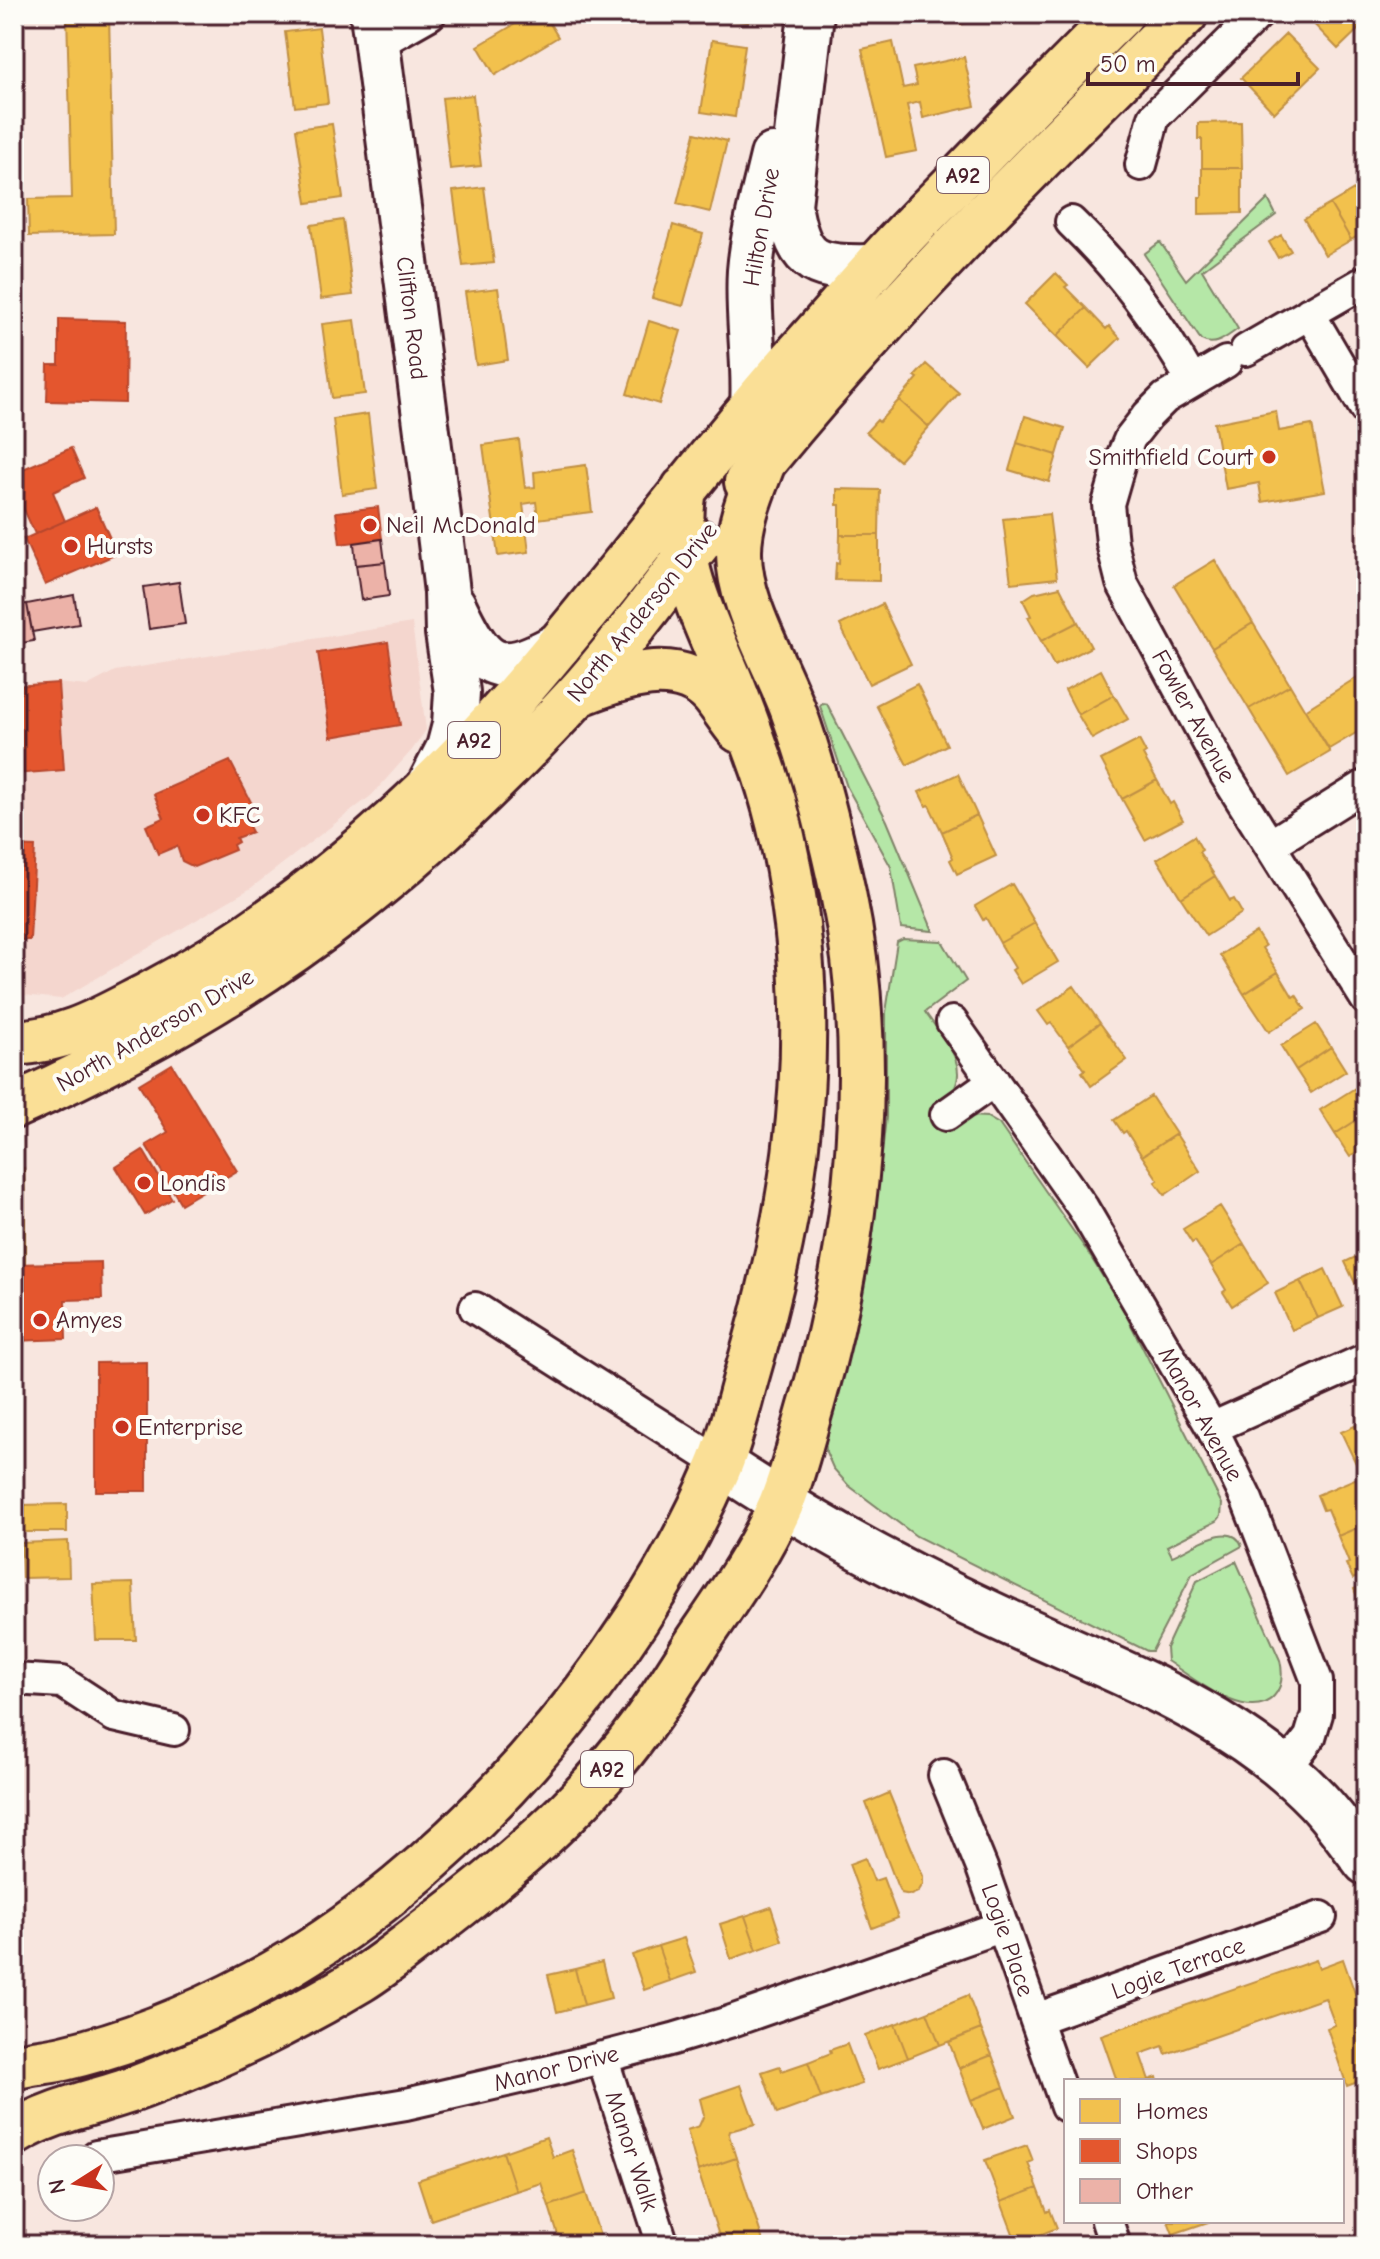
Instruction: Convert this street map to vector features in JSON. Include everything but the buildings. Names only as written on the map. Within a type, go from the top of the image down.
[{"type":"main road","name":"North Anderson Drive","points":[[14,1043],[61,1037],[92,1025],[196,970],[303,896],[370,840],[487,727],[559,645],[684,489],[874,267],[1121,14]]},
{"type":"main road","name":"North Anderson Drive","points":[[14,1106],[138,1045],[223,995],[353,906],[424,846],[578,694],[764,460],[897,306],[1185,14]]},
{"type":"main road","name":"A92","points":[[14,2133],[56,2113],[141,2086],[282,2026],[367,1975],[460,1906],[535,1842],[601,1776],[641,1728],[731,1593],[781,1504],[831,1331],[855,1175],[860,1100],[858,988],[843,894],[794,712],[747,598],[740,566],[740,531],[764,460]]},
{"type":"main road","points":[[684,489],[680,528],[685,559],[697,601],[760,758]]},
{"type":"main road","points":[[578,694],[632,675],[656,672],[674,674],[711,693],[760,758]]},
{"type":"main road","name":"A92","points":[[17,2063],[60,2059],[103,2047],[226,1998],[327,1940],[404,1881],[514,1777],[587,1691],[660,1584],[721,1464],[776,1272],[796,1158],[803,1028],[797,928],[785,854],[760,758]]},
{"type":"street","name":"Clifton Road","points":[[430,14],[375,29],[457,692],[455,725],[449,748],[431,783]]},
{"type":"street","name":"Hilton Drive","points":[[811,14],[789,205],[799,244],[807,255],[820,263],[874,267]]},
{"type":"street","points":[[1141,165],[1154,117],[1258,14]]},
{"type":"street","name":"Hilton Drive","points":[[753,407],[755,376],[749,302],[750,270],[780,133],[800,101]]},
{"type":"street","points":[[1071,222],[1126,280],[1161,329],[1192,381]]},
{"type":"street","name":"Fowler Avenue","points":[[1366,281],[1165,398],[1130,438],[1108,504],[1112,543],[1122,583],[1225,774],[1366,999]]},
{"type":"street","points":[[1309,313],[1366,410]]},
{"type":"street","name":"Clifton Road","points":[[447,592],[469,637],[488,660],[507,664],[529,662],[559,645]]},
{"type":"street","points":[[1270,845],[1366,785]]},
{"type":"street","name":"Manor Avenue","points":[[952,1022],[1083,1208],[1212,1428],[1247,1500],[1317,1681],[1317,1714],[1310,1737],[1284,1771]]},
{"type":"street","points":[[946,1115],[994,1081]]},
{"type":"street","points":[[475,1308],[781,1504],[851,1544],[991,1614],[1144,1683],[1237,1735],[1318,1800],[1366,1862]]},
{"type":"street","points":[[1212,1428],[1366,1359]]},
{"type":"street","points":[[14,1679],[62,1682],[114,1716],[174,1730]]},
{"type":"street","name":"Logie Place","points":[[944,1775],[982,1868],[1064,2100]]},
{"type":"street","name":"Logie Terrace","points":[[1036,2019],[1321,1917]]},
{"type":"street","name":"Manor Drive","points":[[116,2153],[406,2104],[602,2057],[729,2022],[1003,1926]]},
{"type":"street","name":"Manor Walk","points":[[602,2057],[663,2245]]},
{"type":"street","points":[[1108,2223],[1115,2245]]},
{"type":"shaded area","points":[[412,623],[426,730],[372,795],[251,888],[61,999],[14,994],[14,686],[58,683],[87,686],[115,671]]},
{"type":"green space","points":[[1268,199],[1276,215],[1202,270],[1238,329],[1216,342],[1201,340],[1144,254],[1160,242],[1186,280]]},
{"type":"green space","points":[[827,704],[887,821],[933,931],[901,928],[891,867],[847,787],[820,706]]},
{"type":"green space","points":[[903,939],[942,941],[966,981],[925,1012],[956,1061],[957,1082],[952,1093],[969,1116],[987,1117],[999,1124],[1087,1251],[1123,1309],[1222,1504],[1221,1516],[1217,1521],[1167,1546],[1172,1556],[1220,1535],[1237,1538],[1242,1546],[1192,1574],[1152,1651],[916,1536],[848,1485],[833,1468],[826,1452],[825,1434],[855,1331],[872,1242],[886,1117],[886,1012],[897,942]]},
{"type":"green space","points":[[1236,1561],[1281,1665],[1282,1679],[1274,1696],[1263,1703],[1250,1705],[1220,1695],[1167,1661],[1166,1648],[1197,1581]]},
{"type":"place","name":"Smithfield Court","points":[[1269,457]]},
{"type":"place","name":"Neil McDonald","points":[[370,525]]},
{"type":"place","name":"Hursts","points":[[71,546]]},
{"type":"place","name":"KFC","points":[[203,815]]},
{"type":"place","name":"Londis","points":[[144,1183]]},
{"type":"place","name":"Amyes","points":[[40,1320]]},
{"type":"place","name":"Enterprise","points":[[122,1427]]}]
